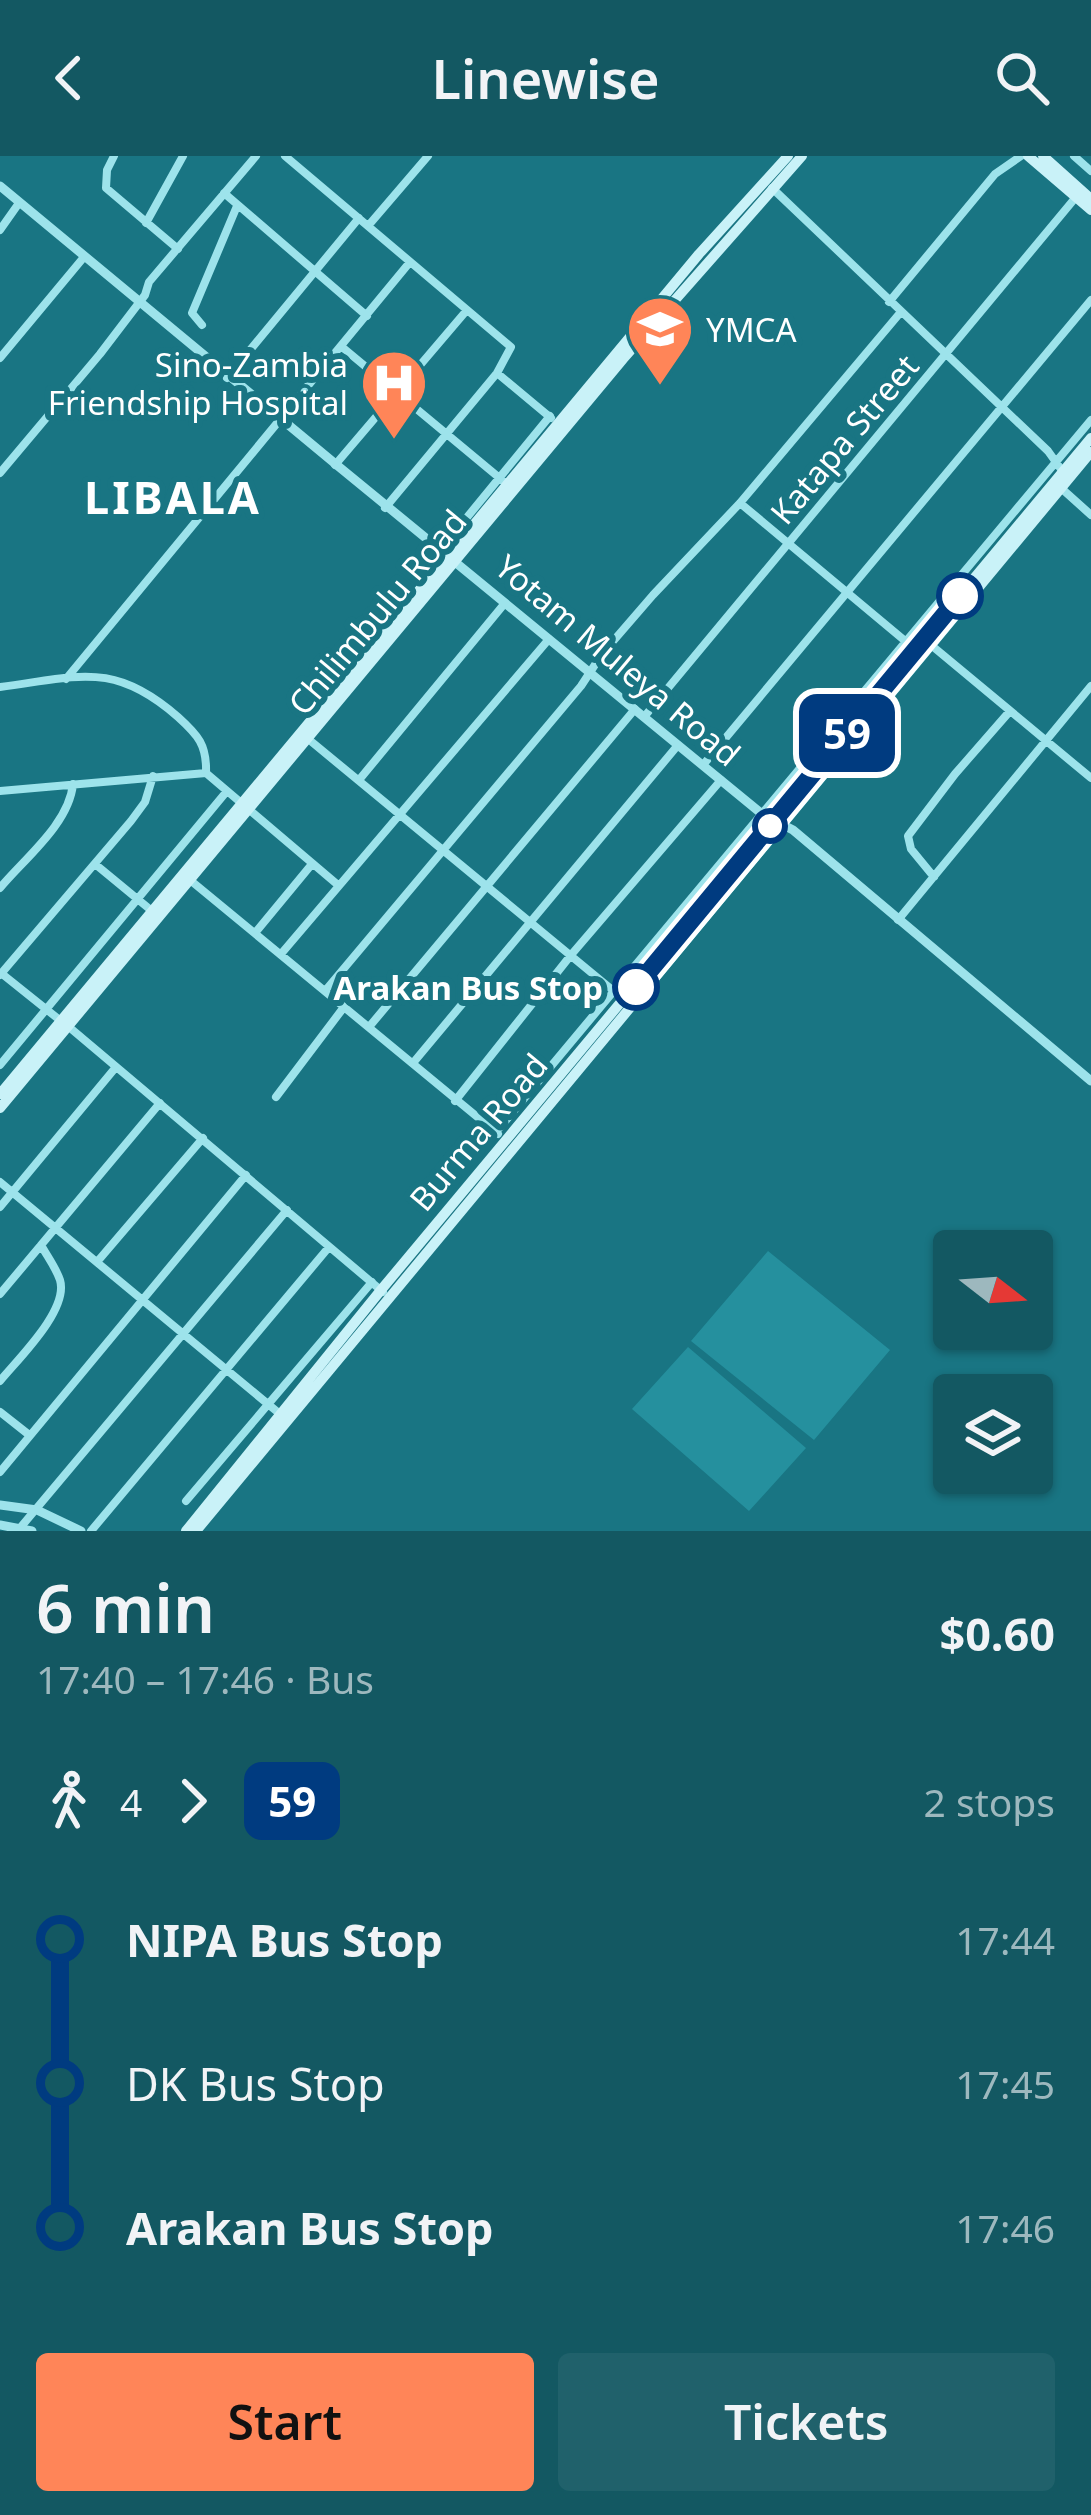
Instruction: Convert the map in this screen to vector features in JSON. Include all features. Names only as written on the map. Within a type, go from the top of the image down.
[{"type":"main road","name":"Chilimbulu Road","points":[[0,1108],[153,913],[451,559],[558,423],[788,156]]},
{"type":"main road","name":"Chilimbulu Road","points":[[558,423],[802,156]]},
{"type":"main road","points":[[1024,156],[1083,196]]},
{"type":"main road","points":[[1043,156],[1091,210]]},
{"type":"main road","name":"Burma Road","points":[[186,1531],[278,1412],[623,999],[779,823],[919,644],[1091,438]]},
{"type":"main road","name":"Burma Road","points":[[1058,476],[1091,452]]},
{"type":"main road","name":"Chilimbulu Road","points":[[0,1094],[190,880],[508,484]]},
{"type":"main road","name":"Burma Road","points":[[196,1531],[278,1412]]},
{"type":"street","points":[[114,156],[104,185],[178,249]]},
{"type":"street","points":[[146,223],[183,156]]},
{"type":"street","points":[[0,472],[100,354],[149,282],[256,156]]},
{"type":"street","points":[[285,156],[511,347],[497,373],[385,508]]},
{"type":"street","points":[[368,226],[428,156]]},
{"type":"street","points":[[889,302],[997,171],[1024,156]]},
{"type":"street","points":[[1075,157],[1091,171]]},
{"type":"street","name":"Yotam Muleya Road","points":[[0,187],[385,508],[779,823],[1091,1081]]},
{"type":"street","points":[[772,188],[999,409],[1091,515]]},
{"type":"street","points":[[224,194],[367,316]]},
{"type":"street","name":"Katapa Street","points":[[369,1028],[1083,196]]},
{"type":"street","points":[[0,230],[20,202]]},
{"type":"street","points":[[202,325],[192,313],[238,206]]},
{"type":"street","points":[[227,378],[359,218]]},
{"type":"street","points":[[0,358],[84,257]]},
{"type":"street","points":[[66,679],[410,262]]},
{"type":"street","points":[[703,765],[1091,300]]},
{"type":"street","points":[[334,466],[467,310]]},
{"type":"street","points":[[325,991],[653,595],[740,503],[900,313]]},
{"type":"street","points":[[342,347],[508,484]]},
{"type":"street","points":[[497,373],[558,423]]},
{"type":"street","points":[[308,738],[623,999],[762,814],[919,644],[1058,476],[1091,420]]},
{"type":"street","points":[[740,503],[847,592],[1010,711],[1091,778]]},
{"type":"street","points":[[359,780],[506,602]]},
{"type":"street","points":[[281,955],[550,638]]},
{"type":"street","points":[[0,687],[116,677],[153,695],[200,737],[206,773]]},
{"type":"street","points":[[898,920],[1091,686]]},
{"type":"street","points":[[934,877],[911,849],[908,836],[1010,711]]},
{"type":"street","points":[[412,1063],[678,745]]},
{"type":"street","points":[[1,793],[206,773],[338,885]]},
{"type":"street","points":[[153,776],[145,802],[0,973],[380,1290]]},
{"type":"street","points":[[455,1101],[571,955],[721,780]]},
{"type":"street","points":[[0,888],[61,817],[74,784]]},
{"type":"street","points":[[0,1064],[227,790]]},
{"type":"street","points":[[95,864],[153,913]]},
{"type":"street","points":[[255,933],[312,864]]},
{"type":"street","points":[[190,880],[505,1140]]},
{"type":"street","points":[[276,1097],[344,1007]]},
{"type":"street","points":[[0,1207],[116,1067]]},
{"type":"street","points":[[0,1294],[160,1103]]},
{"type":"street","points":[[97,1262],[203,1138]]},
{"type":"street","points":[[0,1472],[246,1175]]},
{"type":"street","points":[[0,1182],[278,1412],[186,1502]]},
{"type":"street","points":[[0,1526],[26,1530],[37,1510],[287,1210]]},
{"type":"street","points":[[0,1381],[53,1316],[61,1296],[60,1278],[40,1245]]},
{"type":"street","points":[[91,1531],[329,1247]]},
{"type":"street","points":[[0,1412],[28,1435]]},
{"type":"street","points":[[0,1505],[37,1510],[81,1531]]},
{"type":"shaded area","points":[[768,1251],[890,1350],[814,1440],[691,1341]]},
{"type":"shaded area","points":[[688,1347],[806,1448],[749,1511],[632,1409]]},
{"type":"bus line","name":"59","points":[[636,987],[960,596]]},
{"type":"place","name":"YMCA","points":[[660,388]]},
{"type":"place","name":"Sino-Zambia Friendship Hospital","points":[[394,442]]},
{"type":"place","name":"Arakan Bus Stop","points":[[636,987]]},
{"type":"district","name":"LIBALA","points":[[173,496]]}]
